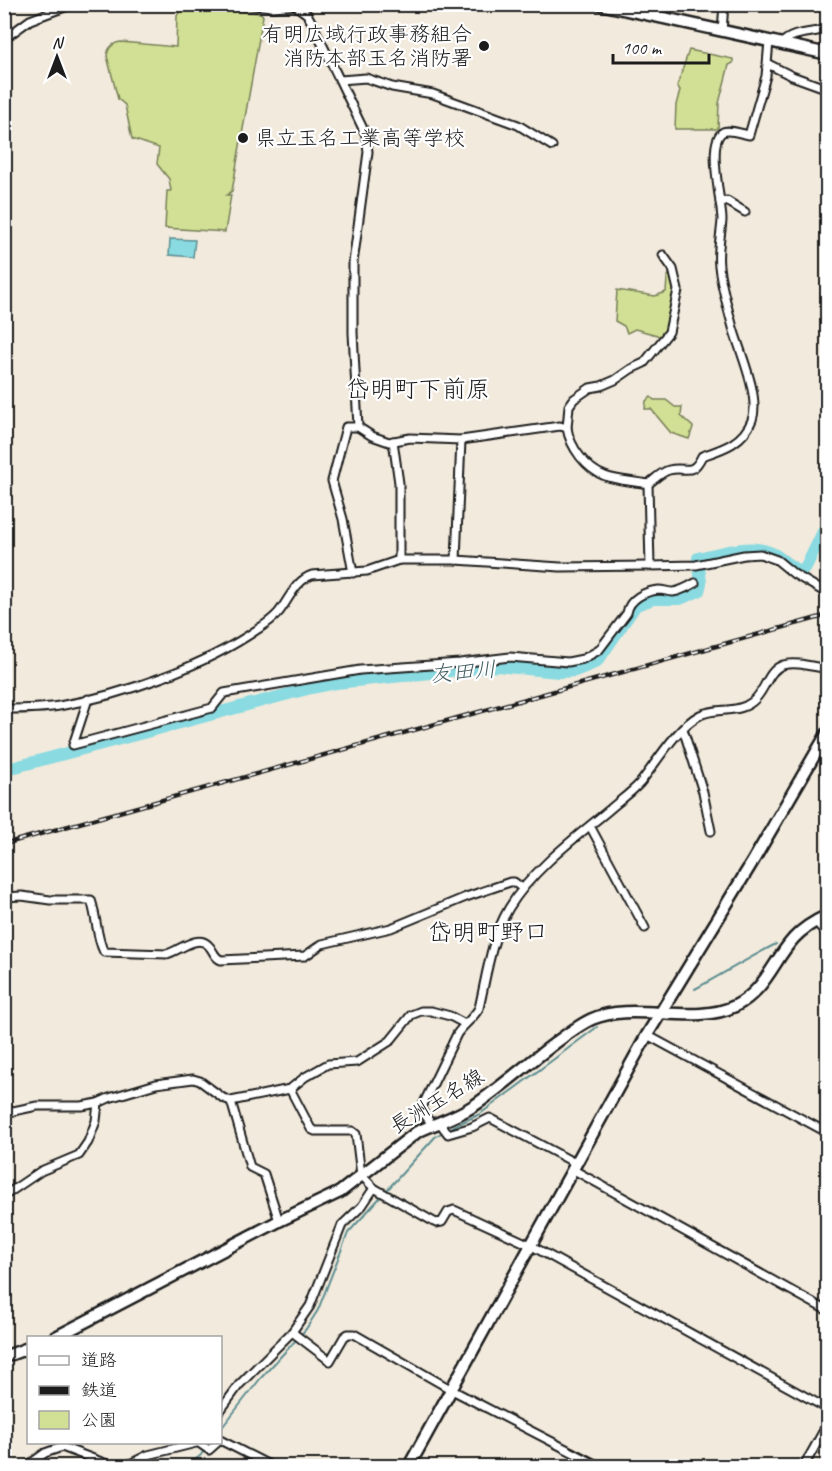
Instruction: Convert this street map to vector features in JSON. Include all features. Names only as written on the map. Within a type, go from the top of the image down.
[{"type":"main road","points":[[600,4],[828,54]]},
{"type":"main road","points":[[409,1467],[647,1035],[828,732]]},
{"type":"main road","name":"長洲玉名線","points":[[58,1336],[279,1221],[340,1192],[417,1132],[440,1127],[476,1104],[572,1030],[592,1019],[615,1014],[711,1012],[735,1006],[757,990],[793,939],[808,924],[828,915]]},
{"type":"main road","points":[[4,1357],[27,1348]]},
{"type":"street","points":[[4,39],[30,20],[73,4]]},
{"type":"street","points":[[242,4],[297,5],[307,14],[363,125],[368,152],[353,263],[353,333],[358,428]]},
{"type":"street","points":[[722,31],[724,4]]},
{"type":"street","points":[[782,44],[785,39],[791,37],[828,29]]},
{"type":"street","points":[[663,255],[673,268],[678,290],[669,332],[644,363],[615,380],[590,388],[568,406],[569,440],[590,467],[604,476],[648,484],[671,469],[690,470],[698,466],[702,456],[736,442],[753,419],[752,391],[731,322],[719,266],[722,219],[716,174],[717,140],[721,133],[726,131],[749,135],[768,64],[769,41]]},
{"type":"street","points":[[768,64],[792,76],[828,89]]},
{"type":"street","points":[[340,80],[366,78],[392,87],[433,94],[518,125],[552,146]]},
{"type":"street","points":[[720,202],[727,201],[745,212]]},
{"type":"street","points":[[353,573],[343,519],[332,481],[346,427],[358,428],[389,442],[410,438],[461,440],[560,426],[567,428]]},
{"type":"street","points":[[456,560],[461,440]]},
{"type":"street","points":[[393,441],[399,483],[399,560]]},
{"type":"street","points":[[648,484],[650,566]]},
{"type":"street","points":[[4,709],[59,706],[145,684],[237,642],[270,621],[305,578],[367,571],[399,560],[456,560],[560,567],[650,566],[698,565],[744,555],[760,554],[777,560],[794,574],[828,594]]},
{"type":"street","points":[[88,699],[73,745],[212,708],[224,693],[348,672],[510,657],[568,662],[583,659],[599,651],[627,613],[628,607],[641,594],[661,590],[680,591],[695,583]]},
{"type":"street","points":[[828,669],[794,663],[781,665],[774,669],[759,696],[749,705],[699,716],[683,729],[638,786],[573,839],[522,888],[508,909],[496,935],[479,1008],[474,1017],[465,1023],[457,1034],[421,1109],[448,1134],[472,1127],[490,1118],[828,1311]]},
{"type":"street","points":[[683,729],[703,792],[711,831]]},
{"type":"street","points":[[590,826],[645,928]]},
{"type":"street","points":[[4,897],[91,900],[104,952],[167,954],[176,952],[192,942],[202,942],[208,944],[216,958],[221,960],[305,956],[322,944],[391,928],[466,897],[510,882],[522,888]]},
{"type":"street","points":[[815,921],[825,932],[828,940]]},
{"type":"street","points":[[4,1113],[37,1106],[82,1106],[156,1084],[193,1079],[231,1101],[290,1089],[328,1064],[357,1062],[390,1041],[411,1015],[421,1011],[450,1016],[465,1023]]},
{"type":"street","points":[[647,1035],[828,1133]]},
{"type":"street","points":[[290,1089],[311,1129],[315,1131],[352,1131],[356,1134],[361,1175],[384,1194],[436,1223],[442,1222],[448,1212],[454,1210],[530,1245],[828,1409]]},
{"type":"street","points":[[231,1101],[250,1167],[264,1174],[279,1221]]},
{"type":"street","points":[[4,1196],[40,1171],[79,1155],[88,1142],[96,1121],[98,1103]]},
{"type":"street","points":[[222,1408],[239,1385],[296,1336],[342,1225],[362,1206],[374,1188]]},
{"type":"street","points":[[296,1336],[330,1361],[344,1337],[354,1334],[452,1390],[599,1467]]},
{"type":"street","points":[[804,1467],[828,1423]]},
{"type":"street","points":[[222,1442],[271,1467]]},
{"type":"street","points":[[126,1467],[148,1455],[203,1446]]},
{"type":"street","points":[[27,1467],[45,1453],[62,1447],[112,1467]]},
{"type":"street","points":[[823,1467],[828,1459]]},
{"type":"green space","points":[[182,7],[261,13],[263,16],[232,191],[227,195],[231,195],[225,232],[165,228],[167,191],[171,191],[169,179],[157,164],[159,148],[132,139],[125,105],[118,99],[107,56],[111,46],[121,42],[176,47],[177,16]]},
{"type":"green space","points":[[689,50],[733,59],[733,63],[729,65],[719,103],[718,129],[675,129],[676,105],[680,90],[677,86]]},
{"type":"green space","points":[[672,269],[677,290],[667,331],[660,338],[657,335],[635,329],[627,333],[624,326],[615,321],[617,290],[655,296],[666,292],[667,278]]},
{"type":"green space","points":[[651,397],[654,400],[666,400],[675,407],[682,407],[681,416],[693,427],[689,439],[671,433],[651,409],[645,409],[646,401]]},
{"type":"water","points":[[170,239],[195,240],[193,257],[169,255]]},
{"type":"waterway","name":"友田川","points":[[4,770],[336,683],[497,666],[559,672],[575,671],[599,659],[636,605],[653,599],[680,599],[699,591],[701,583],[698,558],[736,550],[756,549],[774,554],[802,571],[828,521]]},
{"type":"waterway","points":[[695,989],[776,944]]},
{"type":"waterway","points":[[222,1427],[260,1379],[306,1329],[318,1310],[348,1233],[436,1136],[480,1114],[597,1027]]},
{"type":"waterway","points":[[187,1466],[200,1456],[209,1444]]},
{"type":"railway","points":[[4,844],[828,615]]},
{"type":"place","name":"有明広域行政事務組合 消防本部玉名消防署","points":[[484,46]]},
{"type":"place","name":"県立玉名工業高等学校","points":[[243,138]]},
{"type":"district","name":"岱明町下前原","points":[[418,389]]},
{"type":"district","name":"岱明町野口","points":[[488,932]]}]
